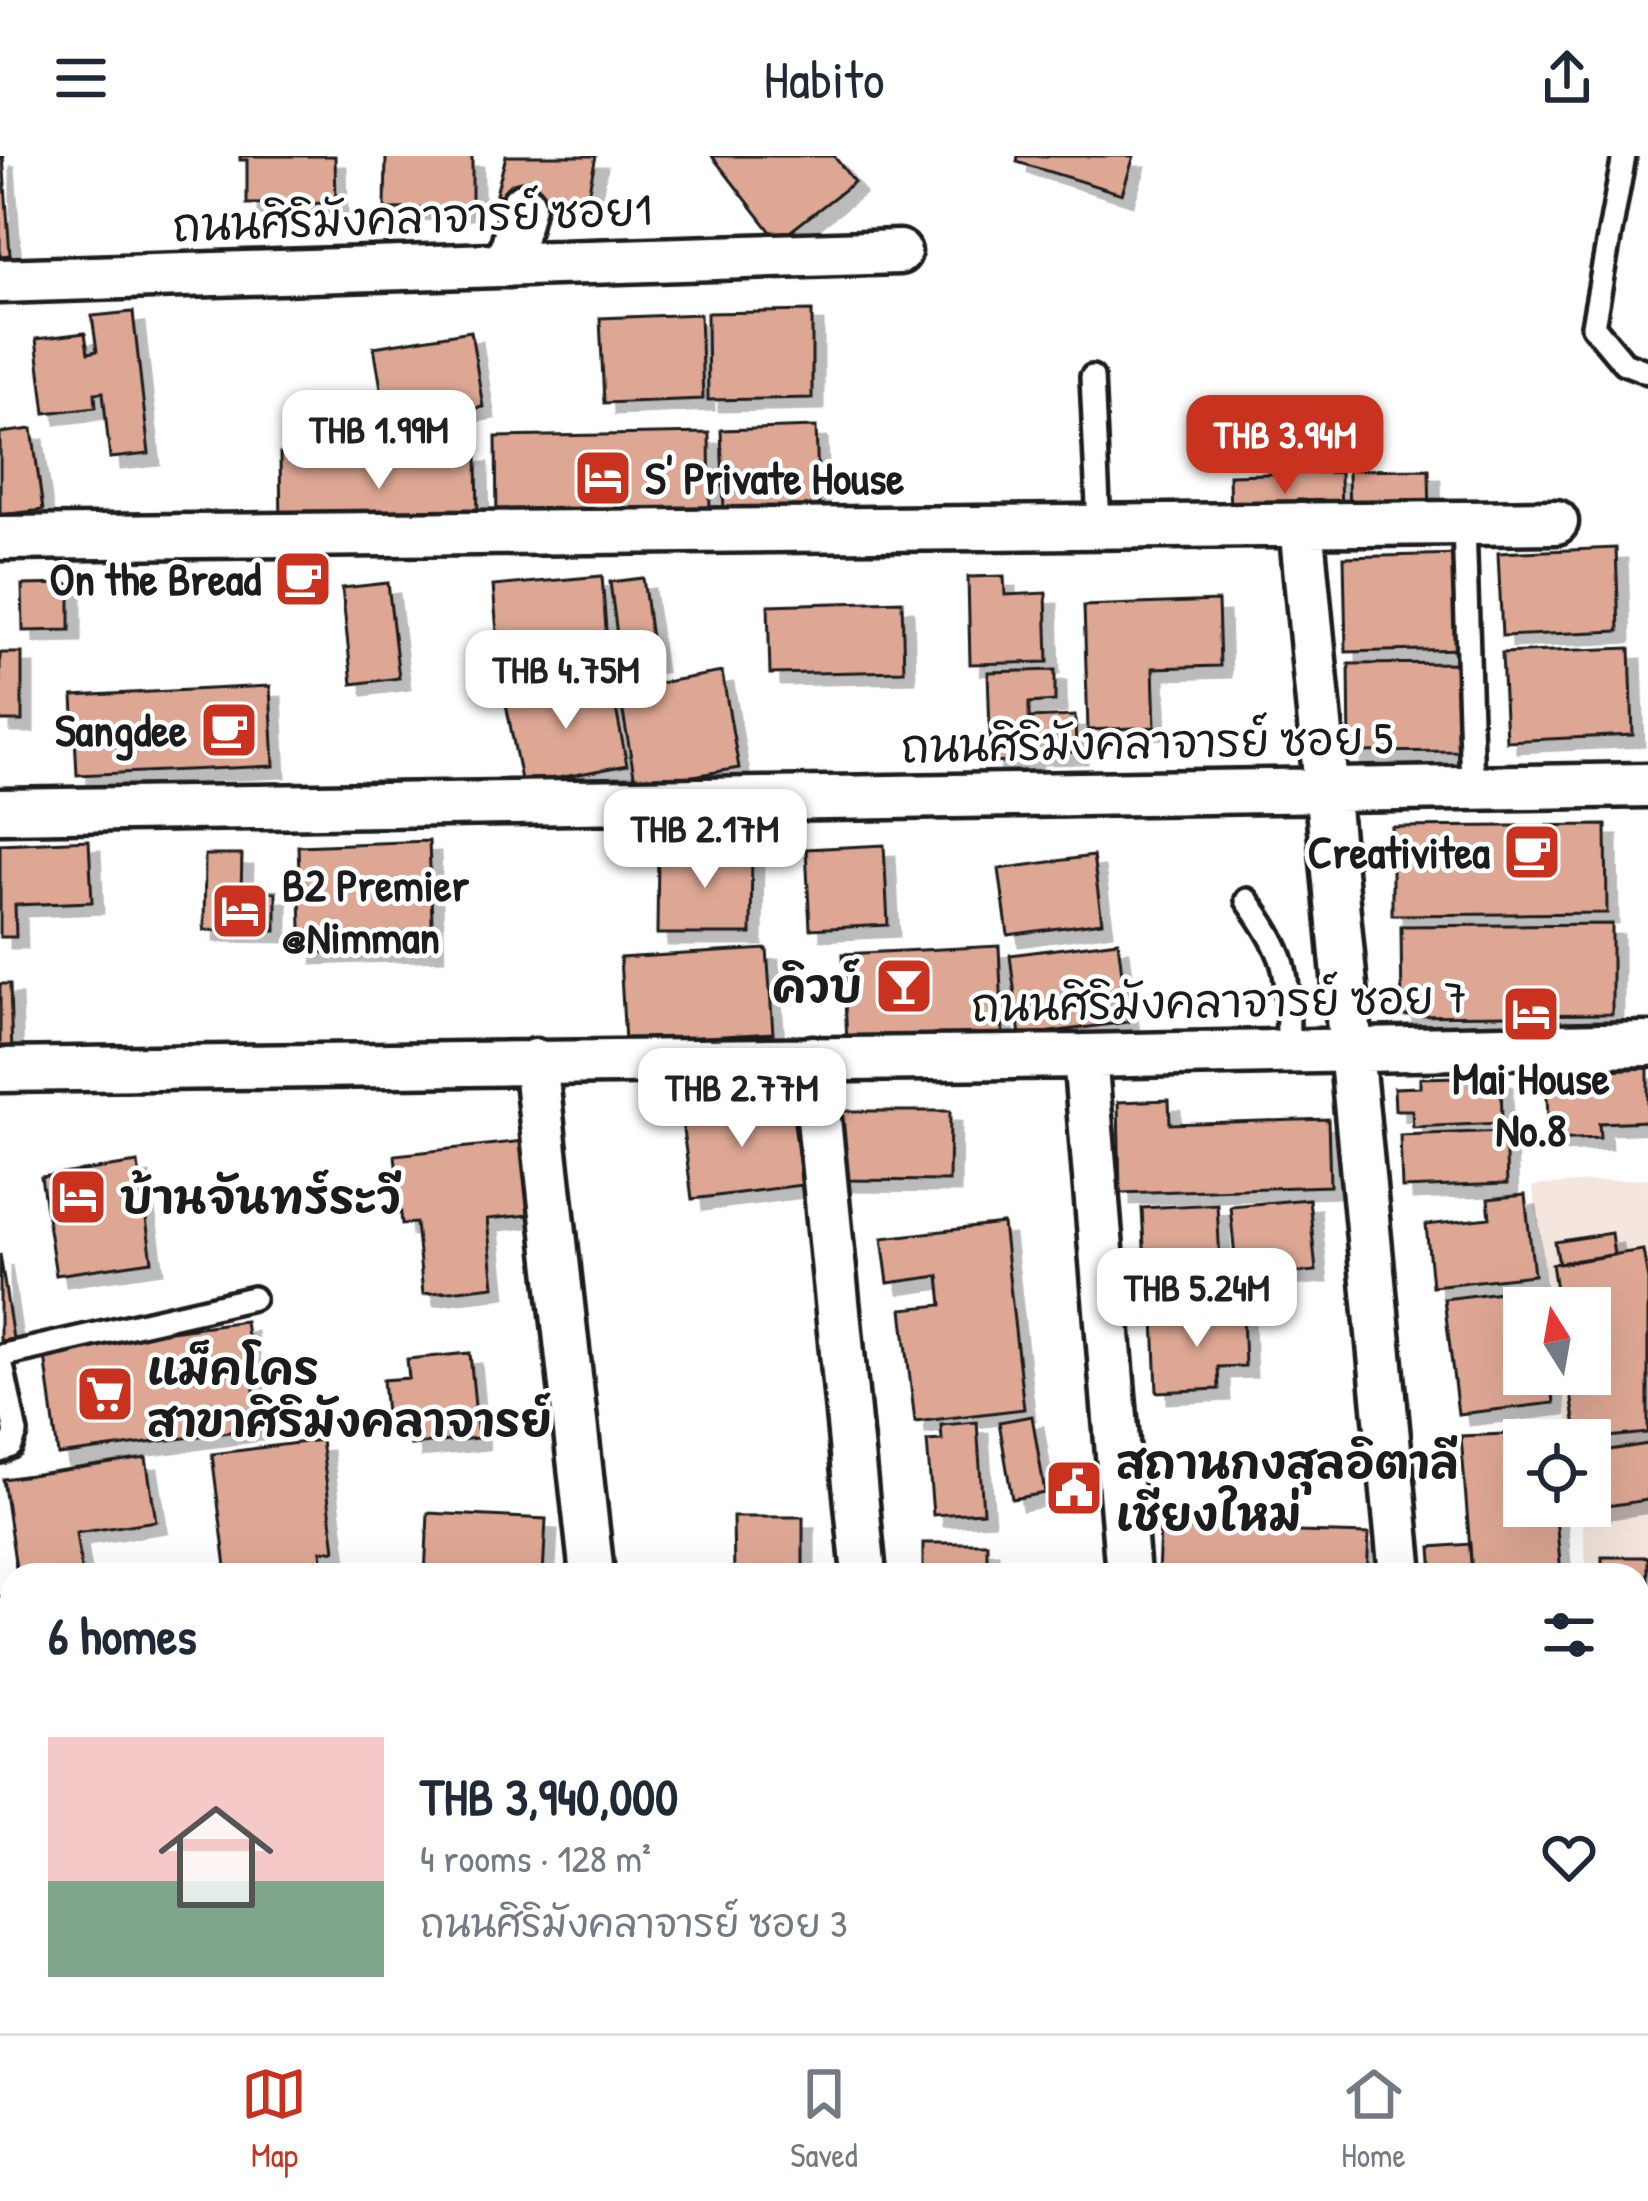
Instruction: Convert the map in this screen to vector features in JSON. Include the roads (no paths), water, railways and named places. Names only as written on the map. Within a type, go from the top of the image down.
[{"type":"street","points":[[508,265],[523,205]]},
{"type":"street","name":"ถนนศิริมังคลาจารย์ ซอย1","points":[[0,280],[899,251]]},
{"type":"street","points":[[0,538],[1556,522]]},
{"type":"street","points":[[1301,524],[1400,1563]]},
{"type":"street","name":"ถนนศิริมังคลาจารย์ ซอย 5","points":[[0,811],[1648,785]]},
{"type":"street","name":"ถนนศิริมังคลาจารย์ ซอย 7","points":[[0,1070],[1648,1044]]},
{"type":"street","points":[[1085,1056],[1127,1563]]},
{"type":"street","points":[[813,1058],[863,1563]]},
{"type":"street","points":[[535,1061],[591,1563]]},
{"type":"lane","points":[[1624,156],[1593,326],[1624,363],[1648,372]]},
{"type":"lane","points":[[1092,376],[1099,526]]},
{"type":"lane","points":[[1464,523],[1472,788]]},
{"type":"lane","points":[[1246,900],[1271,934],[1287,970],[1288,1050]]},
{"type":"lane","points":[[0,1451],[11,1446],[16,1433],[0,1356],[253,1298]]},
{"type":"place","name":"S' Private House","points":[[603,478]]},
{"type":"place","name":"On the Bread","points":[[303,579]]},
{"type":"place","name":"Sangdee","points":[[229,730]]},
{"type":"place","name":"Creativitea","points":[[1532,852]]},
{"type":"place","name":"B2 Premier @Nimman","points":[[240,911]]},
{"type":"place","name":"คิวบ์","points":[[904,986]]},
{"type":"place","name":"Mai House No.8","points":[[1531,1014]]},
{"type":"place","name":"บ้านจันทร์ระวี","points":[[78,1197]]},
{"type":"place","name":"แม็คโคร สาขาศิริมังคลาจารย์","points":[[105,1394]]},
{"type":"place","name":"สถานกงสุลอิตาลี เชียงใหม่","points":[[1074,1488]]}]
